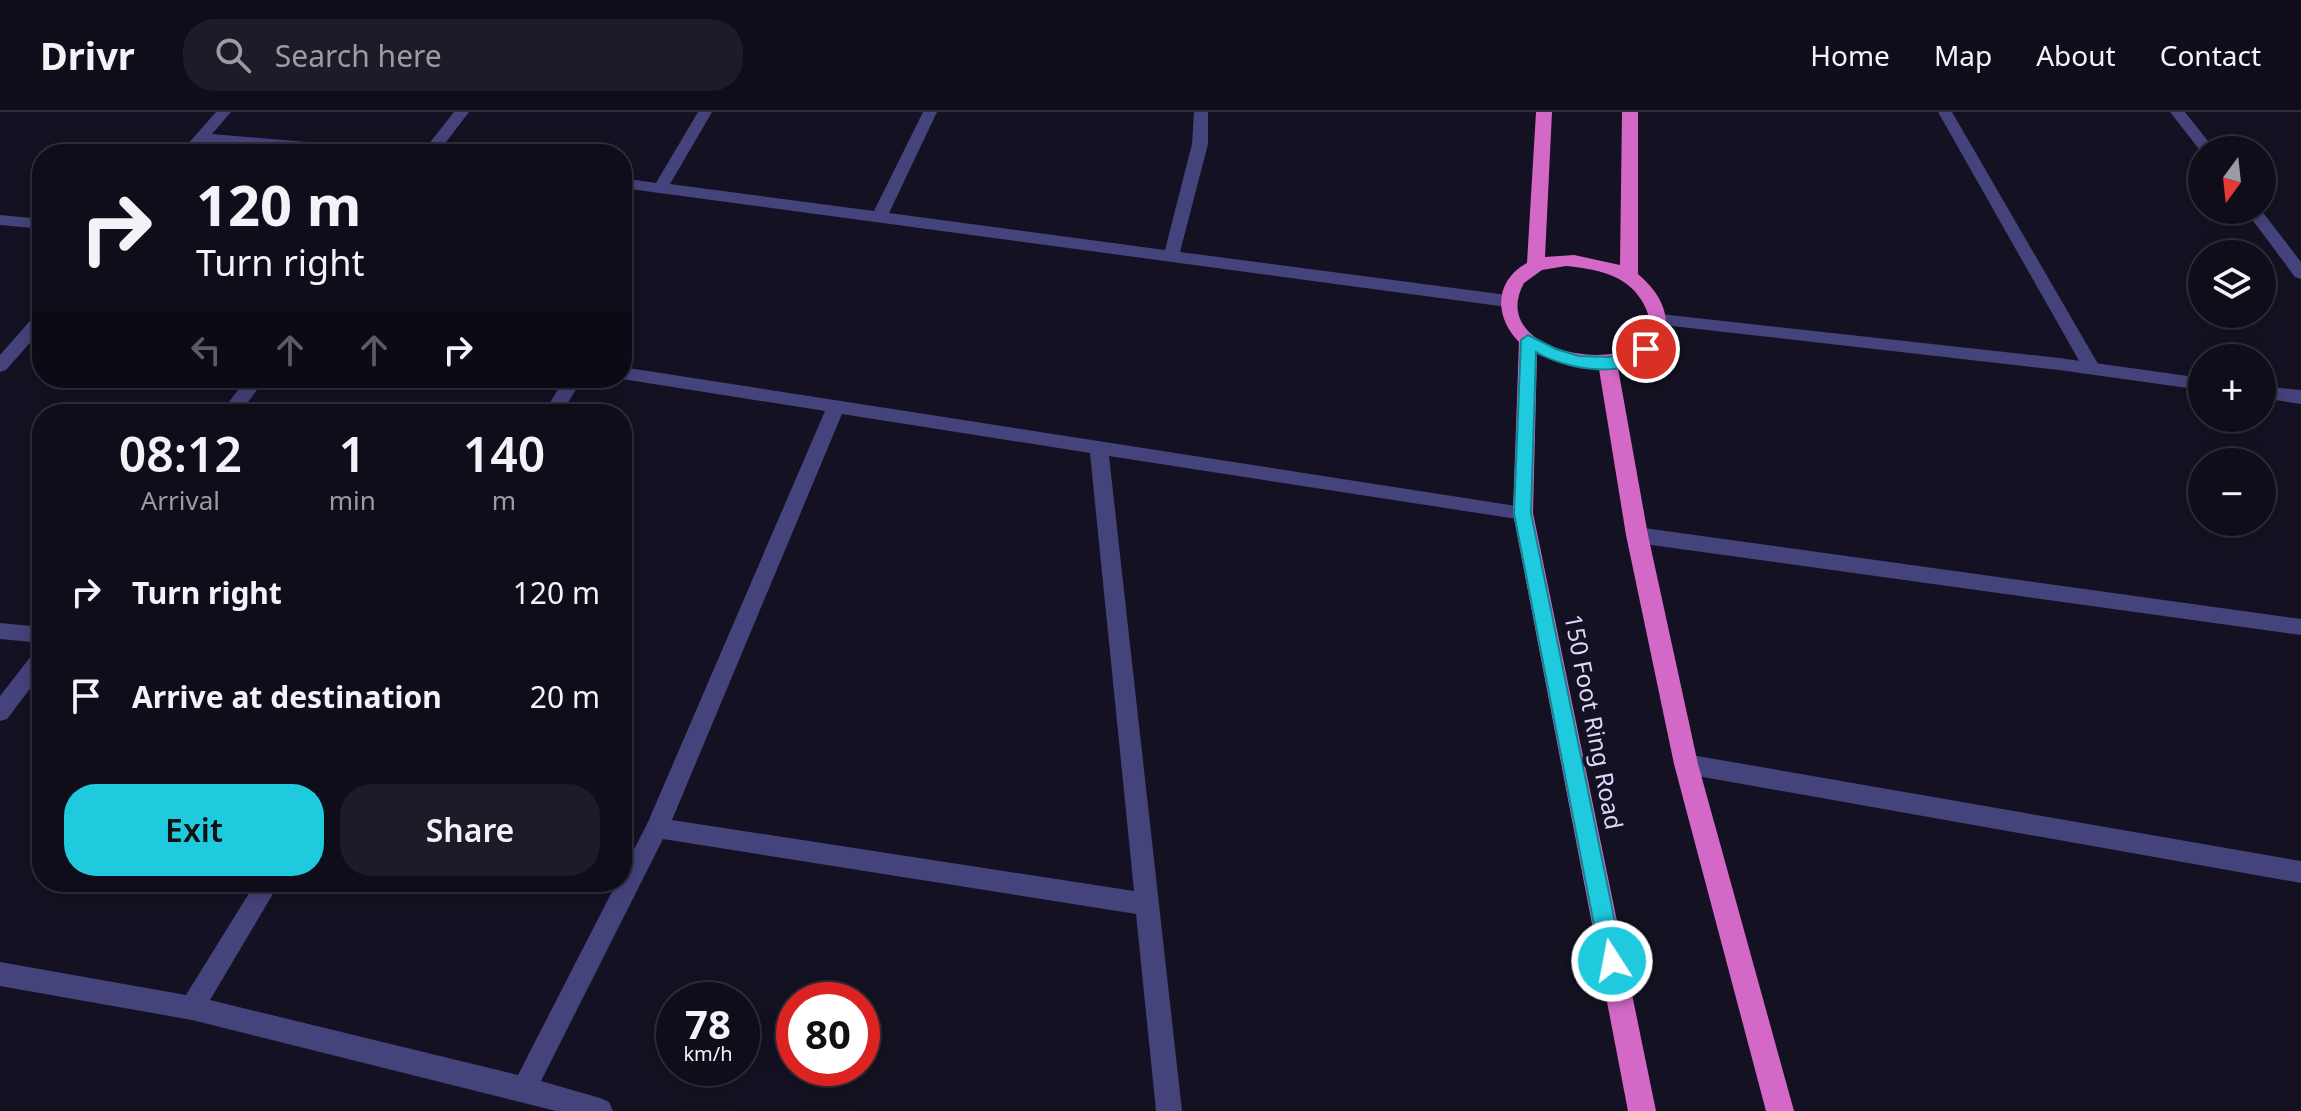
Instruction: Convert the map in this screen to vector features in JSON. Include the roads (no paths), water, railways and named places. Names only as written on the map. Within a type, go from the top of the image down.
[{"type":"highway","points":[[1536,266],[1544,112]]},
{"type":"highway","points":[[1629,277],[1630,112]]},
{"type":"highway","points":[[1566,260],[1599,264],[1629,277],[1651,297],[1660,320],[1657,335],[1646,349],[1630,358],[1608,363],[1579,362],[1551,353],[1528,340],[1510,321],[1507,301],[1515,280],[1536,266],[1566,260]]},
{"type":"highway","name":"150 Foot Ring Road","points":[[1528,340],[1523,513],[1642,1111]]},
{"type":"highway","points":[[1608,363],[1637,535],[1686,764],[1780,1111]]},
{"type":"street","points":[[196,144],[224,112]]},
{"type":"street","points":[[437,144],[462,112]]},
{"type":"street","points":[[660,188],[705,112]]},
{"type":"street","points":[[879,217],[930,112]]},
{"type":"street","points":[[1171,256],[1200,144],[1201,112]]},
{"type":"street","points":[[1945,112],[2092,369]]},
{"type":"street","points":[[2177,112],[2196,136]]},
{"type":"street","points":[[201,138],[271,144]]},
{"type":"street","points":[[632,184],[1507,301]]},
{"type":"street","points":[[0,220],[32,223]]},
{"type":"street","points":[[2264,224],[2301,273]]},
{"type":"street","points":[[1660,320],[2188,382]]},
{"type":"street","points":[[0,366],[32,329]]},
{"type":"street","points":[[632,375],[1523,513]]},
{"type":"street","points":[[237,404],[249,388]]},
{"type":"street","points":[[2276,394],[2301,397]]},
{"type":"street","points":[[632,877],[657,828],[836,407]]},
{"type":"street","points":[[1099,447],[1131,724],[1146,904],[1169,1111]]},
{"type":"street","points":[[1637,535],[2301,627]]},
{"type":"street","points":[[0,631],[32,634]]},
{"type":"street","points":[[0,712],[32,670]]},
{"type":"street","points":[[1686,764],[2301,872]]},
{"type":"street","points":[[657,828],[1146,904]]},
{"type":"street","points":[[192,1008],[263,892]]},
{"type":"street","points":[[524,1089],[624,892]]},
{"type":"street","points":[[0,974],[192,1008],[524,1089],[600,1111]]}]
